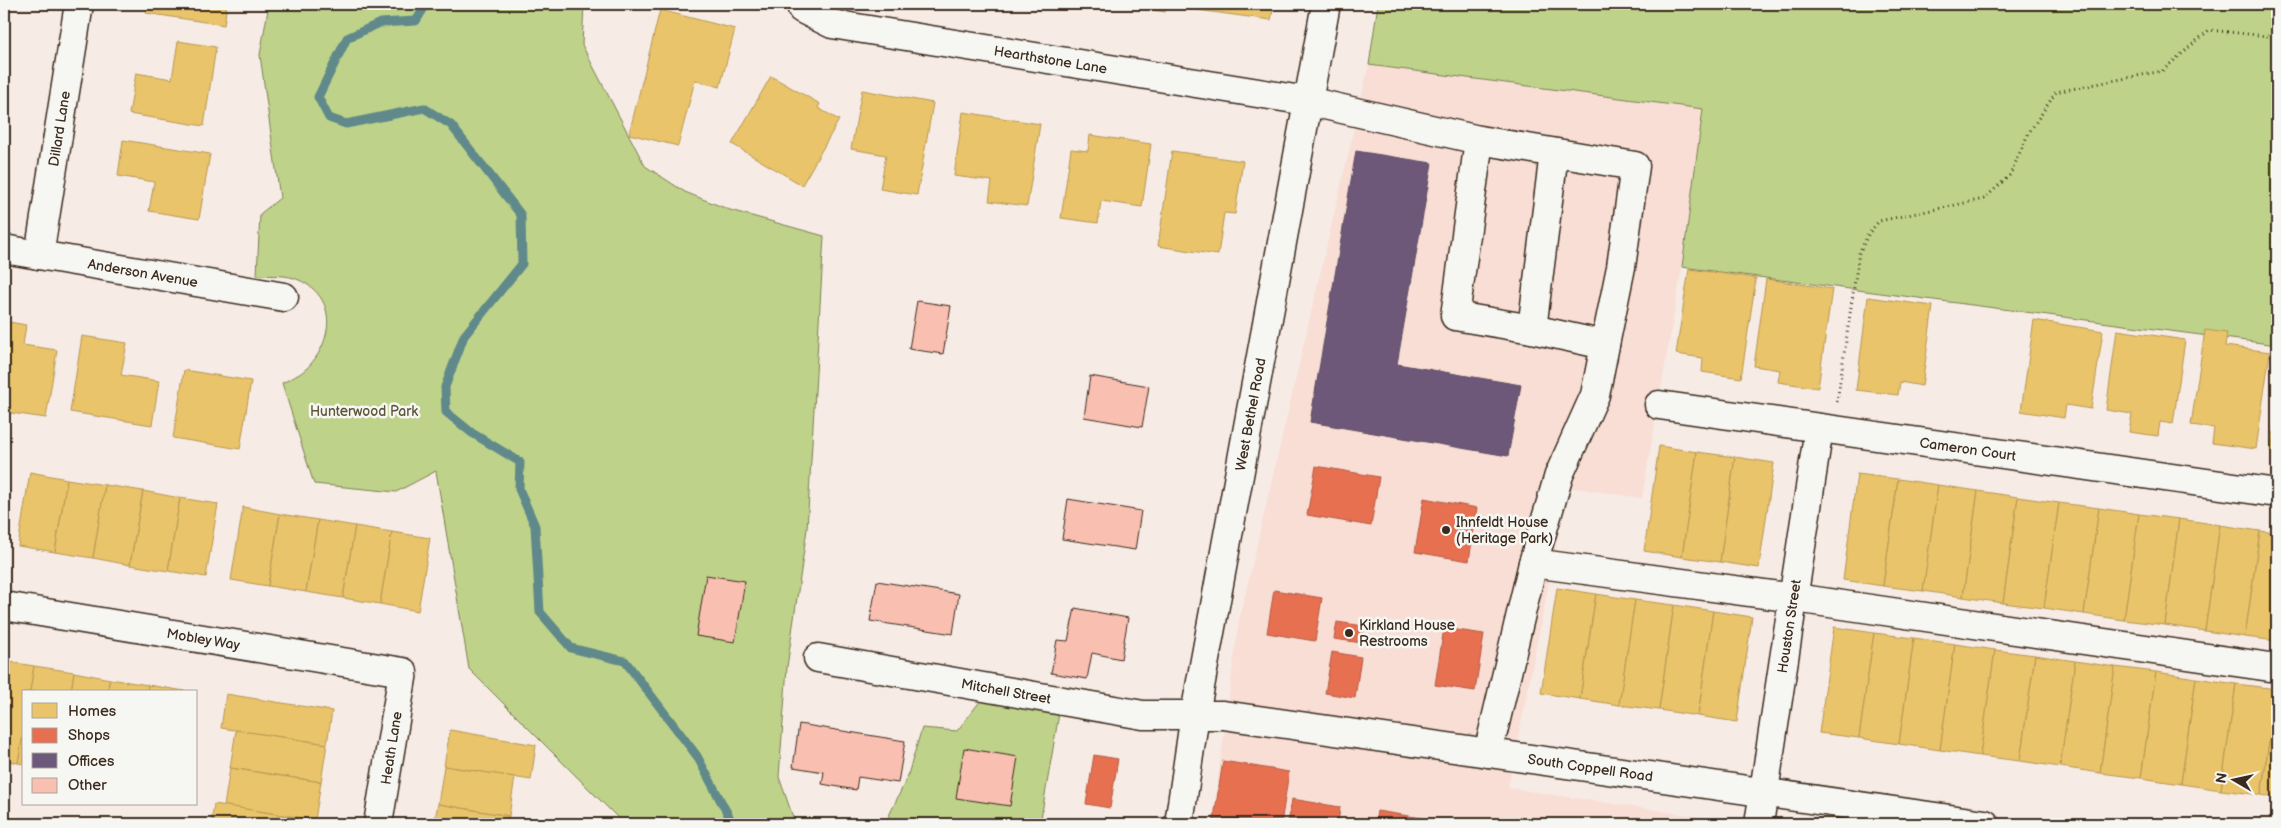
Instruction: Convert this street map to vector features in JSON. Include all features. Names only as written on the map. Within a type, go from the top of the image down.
[{"type":"street","name":"Dillard Lane","points":[[39,255],[79,4]]},
{"type":"street","name":"Hearthstone Lane","points":[[803,4],[802,10],[832,24],[1307,101]]},
{"type":"street","name":"West Bethel Road","points":[[1179,824],[1195,714],[1326,4]]},
{"type":"street","points":[[1307,101],[1479,140],[1635,166],[1621,267],[1595,395],[1559,475],[1533,563],[1488,753]]},
{"type":"street","points":[[1479,140],[1455,316],[1532,329],[1605,345]]},
{"type":"street","points":[[1532,329],[1554,154]]},
{"type":"street","name":"Anderson Avenue","points":[[4,249],[284,297]]},
{"type":"street","name":"Cameron Court","points":[[1659,405],[2277,493]]},
{"type":"street","name":"Houston Street","points":[[1759,824],[1762,792],[1794,598],[1826,429]]},
{"type":"street","points":[[1533,563],[1794,598],[2277,668]]},
{"type":"street","name":"Mobley Way","points":[[4,606],[403,672]]},
{"type":"street","name":"Mitchell Street","points":[[818,658],[1143,715],[1195,714]]},
{"type":"street","name":"Heath Lane","points":[[378,824],[403,672]]},
{"type":"street","name":"South Coppell Road","points":[[1195,714],[1223,715],[1985,824]]},
{"type":"path","points":[[1826,429],[1859,253],[1869,234],[1879,221],[1984,199],[2010,175],[2028,134],[2056,92],[2162,71],[2209,30],[2277,37]]},
{"type":"shaded area","points":[[1369,65],[1703,109],[1682,267],[1642,498],[1568,487],[1508,788],[1715,819],[1715,824],[1212,824],[1239,621]]},
{"type":"green space","name":"Hunterwood Park","points":[[269,4],[584,4],[582,45],[645,166],[685,192],[730,210],[824,236],[807,529],[787,667],[779,777],[794,820],[815,824],[624,824],[469,669],[436,471],[396,492],[314,484],[282,383],[304,371],[322,347],[328,322],[326,309],[321,298],[312,288],[299,280],[284,276],[257,275],[260,214],[280,198],[260,55]]},
{"type":"green space","points":[[1378,4],[2277,4],[2277,345],[1682,267],[1703,109],[1369,65]]},
{"type":"green space","points":[[992,686],[1062,696],[1040,824],[885,824],[907,778],[922,728],[957,731]]},
{"type":"building: Homes","points":[[148,4],[227,4],[224,25],[146,13]]},
{"type":"building: Homes","points":[[1116,4],[1167,4],[1165,12]]},
{"type":"building: Homes","points":[[1191,4],[1274,4],[1271,20],[1190,9]]},
{"type":"building: Homes","points":[[660,10],[735,29],[720,87],[695,80],[678,146],[629,134]]},
{"type":"building: Homes","points":[[178,41],[216,47],[204,126],[129,114],[136,73],[172,79]]},
{"type":"building: Homes","points":[[771,76],[820,104],[818,108],[839,120],[802,185],[732,144]]},
{"type":"building: Homes","points":[[862,90],[933,103],[917,195],[880,189],[886,155],[851,149]]},
{"type":"building: Homes","points":[[963,112],[1040,124],[1027,206],[989,201],[992,181],[954,176]]},
{"type":"building: Homes","points":[[1090,135],[1151,144],[1142,207],[1101,201],[1098,223],[1061,218],[1071,149],[1088,151]]},
{"type":"building: Homes","points":[[123,140],[210,154],[199,219],[149,211],[154,182],[118,176]]},
{"type":"building: Homes","points":[[1172,151],[1243,161],[1235,214],[1224,213],[1218,255],[1158,246]]},
{"type":"building: Homes","points":[[1689,269],[1756,278],[1741,378],[1702,372],[1703,358],[1676,354]]},
{"type":"building: Homes","points":[[1766,279],[1832,289],[1818,388],[1778,382],[1780,370],[1754,366]]},
{"type":"building: Homes","points":[[1868,297],[1933,306],[1922,386],[1900,382],[1898,395],[1856,390]]},
{"type":"building: Homes","points":[[2034,320],[2103,331],[2091,409],[2066,405],[2064,418],[2021,411]]},
{"type":"building: Homes","points":[[4,321],[26,325],[23,345],[57,350],[46,418],[4,412]]},
{"type":"building: Homes","points":[[2117,330],[2185,340],[2173,424],[2160,422],[2158,436],[2129,432],[2132,414],[2106,410]]},
{"type":"building: Homes","points":[[2205,330],[2227,333],[2225,346],[2270,352],[2256,449],[2212,443],[2214,428],[2191,425]]},
{"type":"building: Homes","points":[[82,336],[127,343],[121,375],[159,381],[152,425],[70,412]]},
{"type":"building: Homes","points":[[184,370],[251,381],[240,449],[173,438]]},
{"type":"building: Homes","points":[[2277,408],[2277,452],[2271,451]]},
{"type":"building: Homes","points":[[1659,446],[1697,452],[1682,557],[1644,551]]},
{"type":"building: Homes","points":[[1697,452],[1735,457],[1720,562],[1682,557]]},
{"type":"building: Homes","points":[[1735,457],[1774,463],[1759,568],[1720,562]]},
{"type":"building: Homes","points":[[30,472],[67,479],[55,552],[18,546]]},
{"type":"building: Homes","points":[[1857,474],[1898,479],[1883,586],[1843,580]]},
{"type":"building: Homes","points":[[67,479],[105,485],[93,558],[55,552]]},
{"type":"building: Homes","points":[[1898,479],[1938,485],[1923,591],[1883,586]]},
{"type":"building: Homes","points":[[105,485],[143,491],[130,565],[93,558]]},
{"type":"building: Homes","points":[[1938,485],[1978,491],[1963,597],[1923,591]]},
{"type":"building: Homes","points":[[143,491],[180,498],[168,571],[130,565]]},
{"type":"building: Homes","points":[[1978,491],[2018,497],[2003,603],[1963,597]]},
{"type":"building: Homes","points":[[2018,497],[2059,503],[2044,608],[2003,603]]},
{"type":"building: Homes","points":[[180,498],[218,504],[206,577],[168,571]]},
{"type":"building: Homes","points":[[2059,503],[2099,508],[2084,614],[2044,608]]},
{"type":"building: Homes","points":[[243,507],[280,514],[268,586],[231,580]]},
{"type":"building: Homes","points":[[2099,508],[2139,514],[2124,620],[2084,614]]},
{"type":"building: Homes","points":[[280,514],[318,520],[306,592],[268,586]]},
{"type":"building: Homes","points":[[2139,514],[2179,519],[2165,625],[2124,620]]},
{"type":"building: Homes","points":[[2179,519],[2220,525],[2205,631],[2165,625]]},
{"type":"building: Homes","points":[[318,520],[355,526],[343,598],[306,592]]},
{"type":"building: Homes","points":[[2220,525],[2260,531],[2245,637],[2205,631]]},
{"type":"building: Homes","points":[[355,526],[392,532],[380,604],[343,598]]},
{"type":"building: Homes","points":[[2260,531],[2277,533],[2277,641],[2245,637]]},
{"type":"building: Homes","points":[[392,532],[430,538],[418,611],[380,604]]},
{"type":"building: Homes","points":[[1557,588],[1596,594],[1580,699],[1541,693]]},
{"type":"building: Homes","points":[[1596,594],[1635,600],[1619,705],[1580,699]]},
{"type":"building: Homes","points":[[1635,600],[1674,605],[1659,710],[1619,705]]},
{"type":"building: Homes","points":[[1674,605],[1713,611],[1698,716],[1659,710]]},
{"type":"building: Homes","points":[[1713,611],[1752,617],[1737,722],[1698,716]]},
{"type":"building: Homes","points":[[1834,627],[1874,633],[1859,738],[1819,733]]},
{"type":"building: Homes","points":[[1874,633],[1914,638],[1899,744],[1859,738]]},
{"type":"building: Homes","points":[[1914,638],[1955,644],[1940,750],[1899,744]]},
{"type":"building: Homes","points":[[1955,644],[1995,650],[1980,756],[1940,750]]},
{"type":"building: Homes","points":[[1995,650],[2035,655],[2020,761],[1980,756]]},
{"type":"building: Homes","points":[[2035,655],[2075,661],[2060,767],[2020,761]]},
{"type":"building: Homes","points":[[4,661],[34,666],[30,690],[22,690],[22,741],[18,763],[4,760]]},
{"type":"building: Homes","points":[[2075,661],[2115,667],[2100,773],[2060,767]]},
{"type":"building: Homes","points":[[34,666],[74,672],[71,690],[30,690]]},
{"type":"building: Homes","points":[[2115,667],[2156,672],[2141,778],[2100,773]]},
{"type":"building: Homes","points":[[74,672],[110,679],[107,690],[71,690]]},
{"type":"building: Homes","points":[[2156,672],[2196,678],[2181,784],[2141,778]]},
{"type":"building: Homes","points":[[2196,678],[2236,684],[2221,790],[2181,784]]},
{"type":"building: Homes","points":[[110,679],[148,685],[147,690],[107,690]]},
{"type":"building: Homes","points":[[2236,684],[2277,689],[2261,795],[2221,790]]},
{"type":"building: Homes","points":[[148,685],[179,690],[147,690]]},
{"type":"building: Homes","points":[[2277,690],[2277,798],[2261,795]]},
{"type":"building: Homes","points":[[226,694],[332,711],[327,744],[221,728]]},
{"type":"building: Homes","points":[[236,730],[327,744],[321,782],[230,768]]},
{"type":"building: Homes","points":[[450,730],[536,745],[531,780],[444,766]]},
{"type":"building: Homes","points":[[22,741],[22,764],[18,763]]},
{"type":"building: Homes","points":[[444,766],[515,777],[509,816],[438,804]]},
{"type":"building: Homes","points":[[230,768],[321,782],[315,820],[224,806]]},
{"type":"building: Homes","points":[[214,804],[315,820],[314,824],[211,824]]},
{"type":"building: Homes","points":[[438,804],[509,816],[507,824],[434,824]]},
{"type":"building: Shops","points":[[1316,466],[1379,477],[1371,526],[1307,515]]},
{"type":"building: Shops","name":"Ihnfeldt House (Heritage Park)","points":[[1424,498],[1477,508],[1469,561],[1415,552]]},
{"type":"building: Shops","points":[[1274,590],[1322,598],[1315,641],[1267,633]]},
{"type":"building: Shops","name":"Kirkland House Restrooms","points":[[1337,622],[1364,626],[1362,643],[1334,639]]},
{"type":"building: Shops","points":[[1444,628],[1484,634],[1475,691],[1435,685]]},
{"type":"building: Shops","points":[[1332,652],[1361,657],[1355,698],[1325,693]]},
{"type":"building: Shops","points":[[1094,755],[1118,759],[1110,808],[1086,804]]},
{"type":"building: Shops","points":[[1223,761],[1289,772],[1281,824],[1213,824]]},
{"type":"building: Shops","points":[[1292,799],[1340,807],[1338,824],[1288,824]]},
{"type":"building: Shops","points":[[1377,811],[1422,818],[1421,824],[1375,824]]},
{"type":"building: Offices","points":[[1356,151],[1432,163],[1397,364],[1521,385],[1508,456],[1310,422]]},
{"type":"building: Other","points":[[917,301],[951,306],[943,354],[909,349]]},
{"type":"building: Other","points":[[1090,376],[1149,386],[1142,427],[1084,417]]},
{"type":"building: Other","points":[[1068,499],[1141,511],[1135,550],[1062,539]]},
{"type":"building: Other","points":[[706,575],[745,581],[735,642],[696,636]]},
{"type":"building: Other","points":[[877,581],[959,594],[953,634],[870,621]]},
{"type":"building: Other","points":[[1075,608],[1128,618],[1121,659],[1092,653],[1087,679],[1051,673],[1057,640],[1068,641]]},
{"type":"building: Other","points":[[799,724],[905,741],[898,783],[858,777],[856,790],[822,784],[824,772],[793,767]]},
{"type":"building: Other","points":[[964,748],[1018,757],[1010,806],[956,798]]},
{"type":"waterway","points":[[424,4],[424,8],[416,21],[380,23],[347,38],[318,97],[329,118],[346,124],[424,108],[451,125],[521,215],[522,264],[464,336],[445,387],[446,412],[472,433],[520,462],[519,489],[535,526],[540,612],[571,648],[625,661],[697,756],[733,824],[736,824]]},
{"type":"place","name":"Ihnfeldt House (Heritage Park)","points":[[1446,530]]},
{"type":"place","name":"Kirkland House Restrooms","points":[[1349,633]]}]
